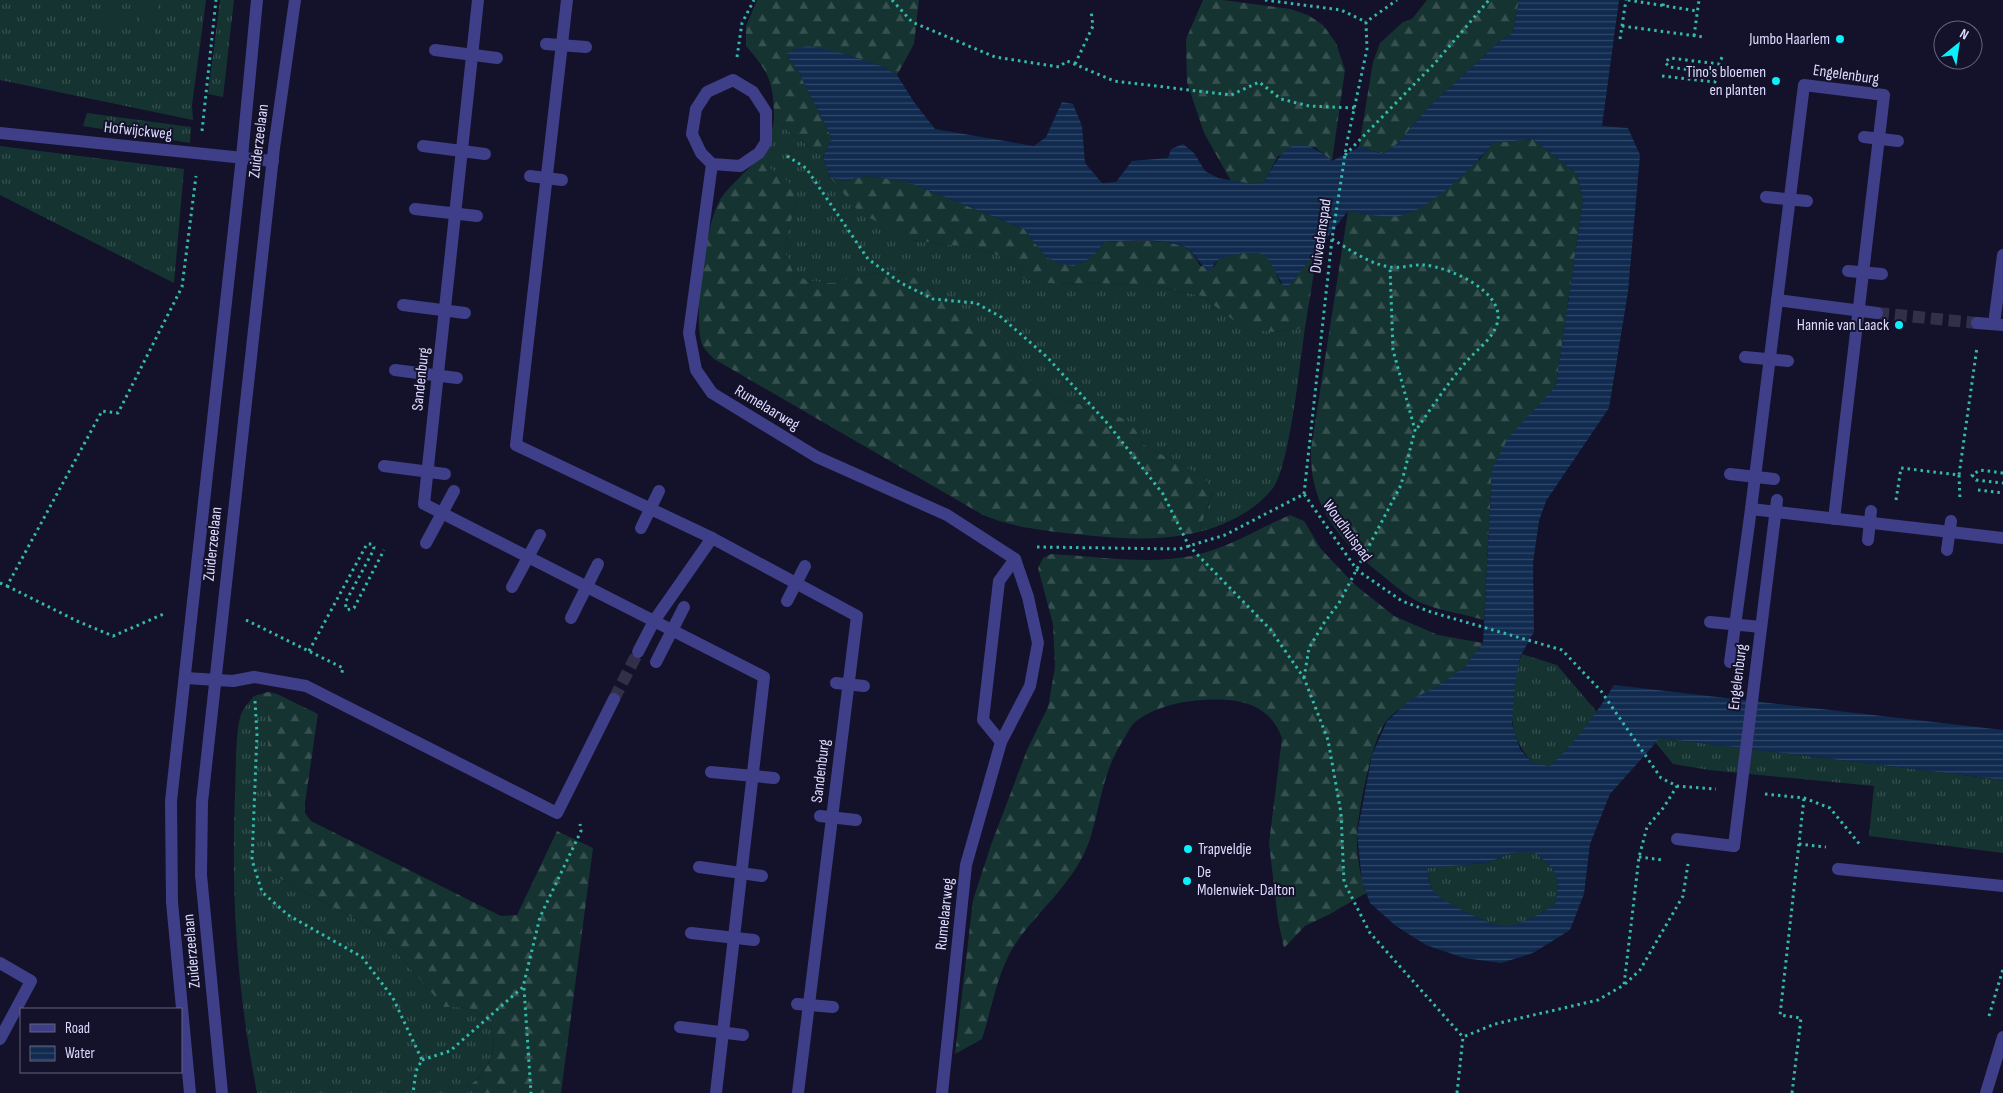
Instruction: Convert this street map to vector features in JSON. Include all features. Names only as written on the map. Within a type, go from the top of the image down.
[{"type":"street","name":"Zuiderzeelaan","points":[[190,1093],[172,883],[171,801],[242,157],[257,0]]},
{"type":"street","name":"Zuiderzeelaan","points":[[222,1093],[201,875],[202,802],[273,161],[295,0]]},
{"type":"street","name":"Sandenburg","points":[[478,0],[424,504],[764,676],[716,1093]]},
{"type":"street","name":"Sandenburg","points":[[567,0],[516,445],[712,538],[856,616],[798,1093]]},
{"type":"street","points":[[546,44],[586,47]]},
{"type":"street","points":[[434,50],[497,58]]},
{"type":"street","points":[[733,80],[754,92],[766,112],[766,142],[759,153],[740,166],[712,164],[701,153],[692,134],[696,109],[707,92],[733,80]]},
{"type":"street","name":"Engelenburg","points":[[1730,662],[1804,84],[1884,94],[1834,519]]},
{"type":"street","name":"Hofwijckweg","points":[[0,133],[273,161]]},
{"type":"street","points":[[1864,137],[1898,141]]},
{"type":"street","points":[[423,146],[484,154]]},
{"type":"street","name":"Rumelaarweg","points":[[712,164],[690,333],[696,370],[712,394],[817,457],[947,515],[1015,559],[1028,596],[1038,643],[1030,686],[1001,742],[966,865],[942,1093]]},
{"type":"street","points":[[530,176],[562,180]]},
{"type":"street","points":[[1766,197],[1807,201]]},
{"type":"street","points":[[415,209],[477,216]]},
{"type":"street","points":[[1979,323],[1999,325],[2003,256]]},
{"type":"street","points":[[1848,270],[1882,274]]},
{"type":"street","points":[[1777,300],[1878,313]]},
{"type":"street","points":[[403,305],[465,314]]},
{"type":"street","points":[[1745,357],[1788,361]]},
{"type":"street","points":[[396,370],[457,378]]},
{"type":"street","points":[[384,466],[445,474]]},
{"type":"street","points":[[1730,474],[1774,479]]},
{"type":"street","points":[[426,543],[454,491]]},
{"type":"street","points":[[641,528],[659,491]]},
{"type":"street","name":"Engelenburg","points":[[1677,839],[1734,846],[1777,500]]},
{"type":"street","points":[[1751,509],[2003,538]]},
{"type":"street","points":[[1868,540],[1871,511]]},
{"type":"street","points":[[1947,550],[1951,521]]},
{"type":"street","points":[[512,587],[540,535]]},
{"type":"street","points":[[638,652],[654,620],[712,538]]},
{"type":"street","points":[[1001,742],[984,720],[999,582],[1015,559]]},
{"type":"street","points":[[571,618],[598,564]]},
{"type":"street","points":[[787,601],[804,566]]},
{"type":"street","points":[[656,662],[684,607]]},
{"type":"street","points":[[1710,622],[1761,627]]},
{"type":"street","points":[[186,678],[233,681],[254,677],[306,686],[557,813],[614,700]]},
{"type":"street","points":[[836,683],[864,686]]},
{"type":"street","points":[[711,772],[774,778]]},
{"type":"street","points":[[820,816],[856,820]]},
{"type":"street","points":[[699,867],[762,876]]},
{"type":"street","points":[[1838,868],[2003,886]]},
{"type":"street","points":[[691,933],[754,940]]},
{"type":"street","points":[[0,963],[31,981],[0,1039]]},
{"type":"street","points":[[797,1004],[833,1008]]},
{"type":"street","points":[[680,1027],[743,1035]]},
{"type":"street","points":[[1986,1093],[2003,1037]]},
{"type":"path","points":[[0,583],[7,586],[102,411],[118,413],[182,287],[216,0]]},
{"type":"path","points":[[733,80],[742,23],[754,0]]},
{"type":"path","points":[[892,0],[912,22],[995,57],[1058,67],[1067,61],[1114,81],[1231,95],[1259,82],[1281,99],[1309,106],[1354,108]]},
{"type":"path","points":[[1265,0],[1341,10],[1366,22],[1397,0]]},
{"type":"path","points":[[1345,156],[1435,63],[1489,0]]},
{"type":"path","points":[[1620,40],[1627,0],[1697,11]]},
{"type":"path","points":[[1663,6],[1664,0]]},
{"type":"path","points":[[1694,36],[1699,0]]},
{"type":"path","points":[[1075,64],[1093,26],[1091,11]]},
{"type":"path","name":"Duivedanspad","points":[[1304,494],[1332,239],[1347,142],[1367,49],[1366,22]]},
{"type":"path","points":[[1622,26],[1704,37]]},
{"type":"path","points":[[1662,76],[1715,82],[1716,75],[1713,73],[1669,67],[1666,62],[1670,58],[1719,64],[1723,55]]},
{"type":"path","points":[[766,142],[806,168],[868,259],[901,283],[933,299],[976,303],[1002,317],[1047,356],[1108,424],[1163,494],[1189,546],[1270,629],[1304,678],[1328,740],[1341,813],[1344,882],[1370,933],[1464,1037],[1457,1093]]},
{"type":"path","points":[[1304,678],[1309,648],[1339,603],[1401,485],[1415,430],[1466,362],[1487,340],[1497,323],[1496,306],[1484,291],[1460,274],[1425,265],[1390,267],[1365,259],[1332,239]]},
{"type":"path","points":[[1390,267],[1392,350],[1415,430]]},
{"type":"path","points":[[1892,526],[1901,468],[1959,476],[1979,323]]},
{"type":"path","points":[[2003,473],[1980,470],[1972,475],[1976,480],[2003,483]]},
{"type":"path","points":[[1978,490],[2003,492]]},
{"type":"path","name":"Woudhuispad","points":[[1015,559],[1032,546],[1179,549],[1224,535],[1304,494],[1357,570],[1402,601],[1431,612],[1562,650],[1601,691],[1661,778]]},
{"type":"path","points":[[309,651],[367,544],[374,547],[373,551],[345,603],[347,610],[354,608],[384,550]]},
{"type":"path","points":[[254,677],[257,734],[252,860],[262,892],[288,915],[362,957],[393,998],[422,1060]]},
{"type":"path","points":[[531,1093],[524,987],[540,917],[581,832],[571,785]]},
{"type":"path","points":[[1624,985],[1639,856],[1647,827],[1664,807],[1676,786]]},
{"type":"path","points":[[1792,1093],[1801,1018],[1780,1015],[1804,798],[1830,808],[1859,845],[1866,848]]},
{"type":"path","points":[[1639,856],[1652,858]]},
{"type":"path","points":[[1464,1037],[1495,1024],[1598,1000],[1624,985],[1640,970],[1683,896],[1687,868]]},
{"type":"path","points":[[413,1093],[416,1072],[422,1060],[450,1051],[524,987]]},
{"type":"green space","points":[[0,0],[206,0],[192,105],[193,120],[0,80]]},
{"type":"green space","points":[[105,0],[121,0],[117,34],[101,32]]},
{"type":"green space","points":[[142,0],[158,0],[154,38],[138,36]]},
{"type":"green space","points":[[220,0],[234,0],[223,97],[208,94]]},
{"type":"green space","points":[[757,0],[919,0],[914,44],[897,75],[884,67],[839,52],[786,54],[798,71],[832,138],[823,157],[774,120],[773,97],[769,80],[760,64],[746,46],[746,26]]},
{"type":"green space","points":[[1203,0],[1223,0],[1290,9],[1308,15],[1323,25],[1336,43],[1345,70],[1332,161],[1315,147],[1278,156],[1264,182],[1253,184],[1231,181],[1204,133],[1187,82],[1186,39]]},
{"type":"green space","points":[[1427,0],[1519,0],[1513,33],[1501,40],[1431,105],[1397,144],[1383,154],[1359,147],[1373,62],[1380,43],[1403,22],[1412,19]]},
{"type":"green space","points":[[87,113],[191,127],[190,143],[83,126]]},
{"type":"green space","points":[[774,120],[823,157],[830,177],[911,240],[968,247],[994,254],[1010,260],[1023,278],[1039,283],[1146,284],[1202,296],[1233,320],[1274,332],[1305,328],[1289,436],[1279,476],[1273,488],[1258,504],[1239,516],[1199,532],[1212,494],[1205,478],[1144,445],[1135,429],[1100,409],[1054,398],[1031,383],[1011,354],[907,274],[889,270],[832,283],[808,281],[793,272],[785,252],[787,234],[797,201],[758,159],[770,140]]},
{"type":"green space","points":[[1533,139],[1577,174],[1583,200],[1556,386],[1492,469],[1484,620],[1421,603],[1406,594],[1353,550],[1330,521],[1322,505],[1315,488],[1311,449],[1348,211],[1378,216],[1480,159],[1493,143]]},
{"type":"green space","points":[[0,146],[184,169],[174,283],[0,195]]},
{"type":"green space","points":[[758,159],[789,182],[797,201],[787,234],[785,252],[793,272],[808,281],[832,283],[889,270],[907,274],[946,295],[1011,354],[1031,383],[1054,398],[1100,409],[1124,419],[1135,429],[1144,445],[1205,478],[1212,493],[1199,532],[1165,538],[1116,538],[1034,529],[994,519],[983,515],[714,359],[702,343],[699,327],[702,268],[710,227],[721,198]]},
{"type":"green space","points":[[868,176],[905,181],[1024,229],[1046,257],[1097,252],[1104,242],[1160,241],[1172,243],[1189,250],[1200,266],[1214,267],[1219,259],[1231,255],[1251,252],[1263,254],[1274,267],[1280,283],[1289,286],[1318,247],[1305,328],[1274,332],[1257,330],[1233,320],[1202,296],[1146,284],[1039,283],[1023,278],[1010,260],[994,254],[968,247],[911,240],[859,212],[830,177],[842,181]]},
{"type":"green space","points":[[1290,515],[1304,521],[1321,549],[1354,584],[1394,616],[1438,635],[1483,643],[1464,668],[1446,682],[1397,711],[1382,728],[1367,773],[1357,833],[1359,864],[1366,893],[1305,926],[1284,948],[1278,920],[1269,843],[1282,738],[1278,729],[1261,710],[1237,701],[1204,700],[1166,706],[1144,716],[1134,723],[1129,730],[1110,766],[1090,839],[1077,867],[1027,928],[1011,951],[1000,975],[982,1039],[955,1054],[973,900],[991,845],[1027,750],[1048,707],[1055,667],[1053,624],[1038,568],[1043,558],[1051,554],[1139,560],[1174,559],[1217,549]]},
{"type":"green space","points":[[1522,654],[1557,665],[1597,712],[1567,751],[1550,766],[1532,763],[1520,745],[1514,730],[1512,709],[1514,689],[1517,669]]},
{"type":"green space","points":[[268,692],[277,694],[318,714],[305,803],[305,813],[311,821],[501,916],[517,915],[557,831],[593,848],[561,1093],[477,1093],[467,1086],[484,1072],[493,1050],[491,1027],[485,1018],[468,1008],[444,1007],[378,931],[268,872],[268,710],[254,696]]},
{"type":"green space","points":[[254,696],[268,710],[268,872],[378,931],[444,1007],[468,1008],[485,1018],[491,1027],[493,1049],[484,1071],[467,1086],[477,1093],[257,1093],[240,981],[234,871],[238,728],[242,712]]},
{"type":"green space","points":[[1660,738],[2003,780],[2003,853],[1869,836],[1874,786],[1709,770],[1673,764],[1655,742]]},
{"type":"green space","points":[[1534,852],[1548,864],[1555,874],[1557,895],[1555,905],[1515,925],[1501,926],[1487,922],[1439,897],[1433,891],[1427,868],[1487,863],[1511,853]]},
{"type":"water","points":[[1519,0],[1619,0],[1602,126],[1628,128],[1640,155],[1628,292],[1609,408],[1546,501],[1539,521],[1533,563],[1534,632],[1520,657],[1515,684],[1512,724],[1520,749],[1532,763],[1550,766],[1585,727],[1614,685],[2003,730],[2003,780],[1660,738],[1610,794],[1590,844],[1584,894],[1570,930],[1533,953],[1501,963],[1464,958],[1426,945],[1396,926],[1370,903],[1362,881],[1357,834],[1372,755],[1387,721],[1410,700],[1438,686],[1465,667],[1483,643],[1492,469],[1508,438],[1556,386],[1583,200],[1577,174],[1533,139],[1493,143],[1463,175],[1437,197],[1411,213],[1387,216],[1348,211],[1289,286],[1284,287],[1268,258],[1259,253],[1242,253],[1219,259],[1209,271],[1188,249],[1180,245],[1160,241],[1104,242],[1097,252],[1083,263],[1073,266],[1058,263],[1046,257],[1024,229],[905,181],[868,176],[842,181],[830,177],[823,157],[832,138],[798,71],[786,54],[795,49],[808,46],[839,52],[884,67],[897,75],[914,102],[935,129],[1034,146],[1046,137],[1062,102],[1073,104],[1082,126],[1085,163],[1102,183],[1116,182],[1132,161],[1168,158],[1171,149],[1183,144],[1194,153],[1205,171],[1218,178],[1253,184],[1264,182],[1278,159],[1292,146],[1309,146],[1332,161],[1359,147],[1383,154],[1397,144],[1431,105],[1501,40],[1513,33]],"holes":[[[1534,852],[1548,864],[1555,874],[1557,880],[1555,905],[1529,919],[1508,926],[1487,922],[1439,897],[1432,888],[1428,878],[1428,868],[1487,863],[1511,853]]]},
{"type":"tunnel","points":[[1877,313],[1977,323]]},
{"type":"tunnel","points":[[614,699],[638,652]]},
{"type":"place","name":"Jumbo Haarlem","points":[[1840,39]]},
{"type":"place","name":"Tino's bloemen en planten","points":[[1776,81]]},
{"type":"place","name":"Hannie van Laack","points":[[1899,325]]},
{"type":"place","name":"Trapveldje","points":[[1188,849]]},
{"type":"place","name":"De Molenwiek-Dalton","points":[[1187,881]]}]
